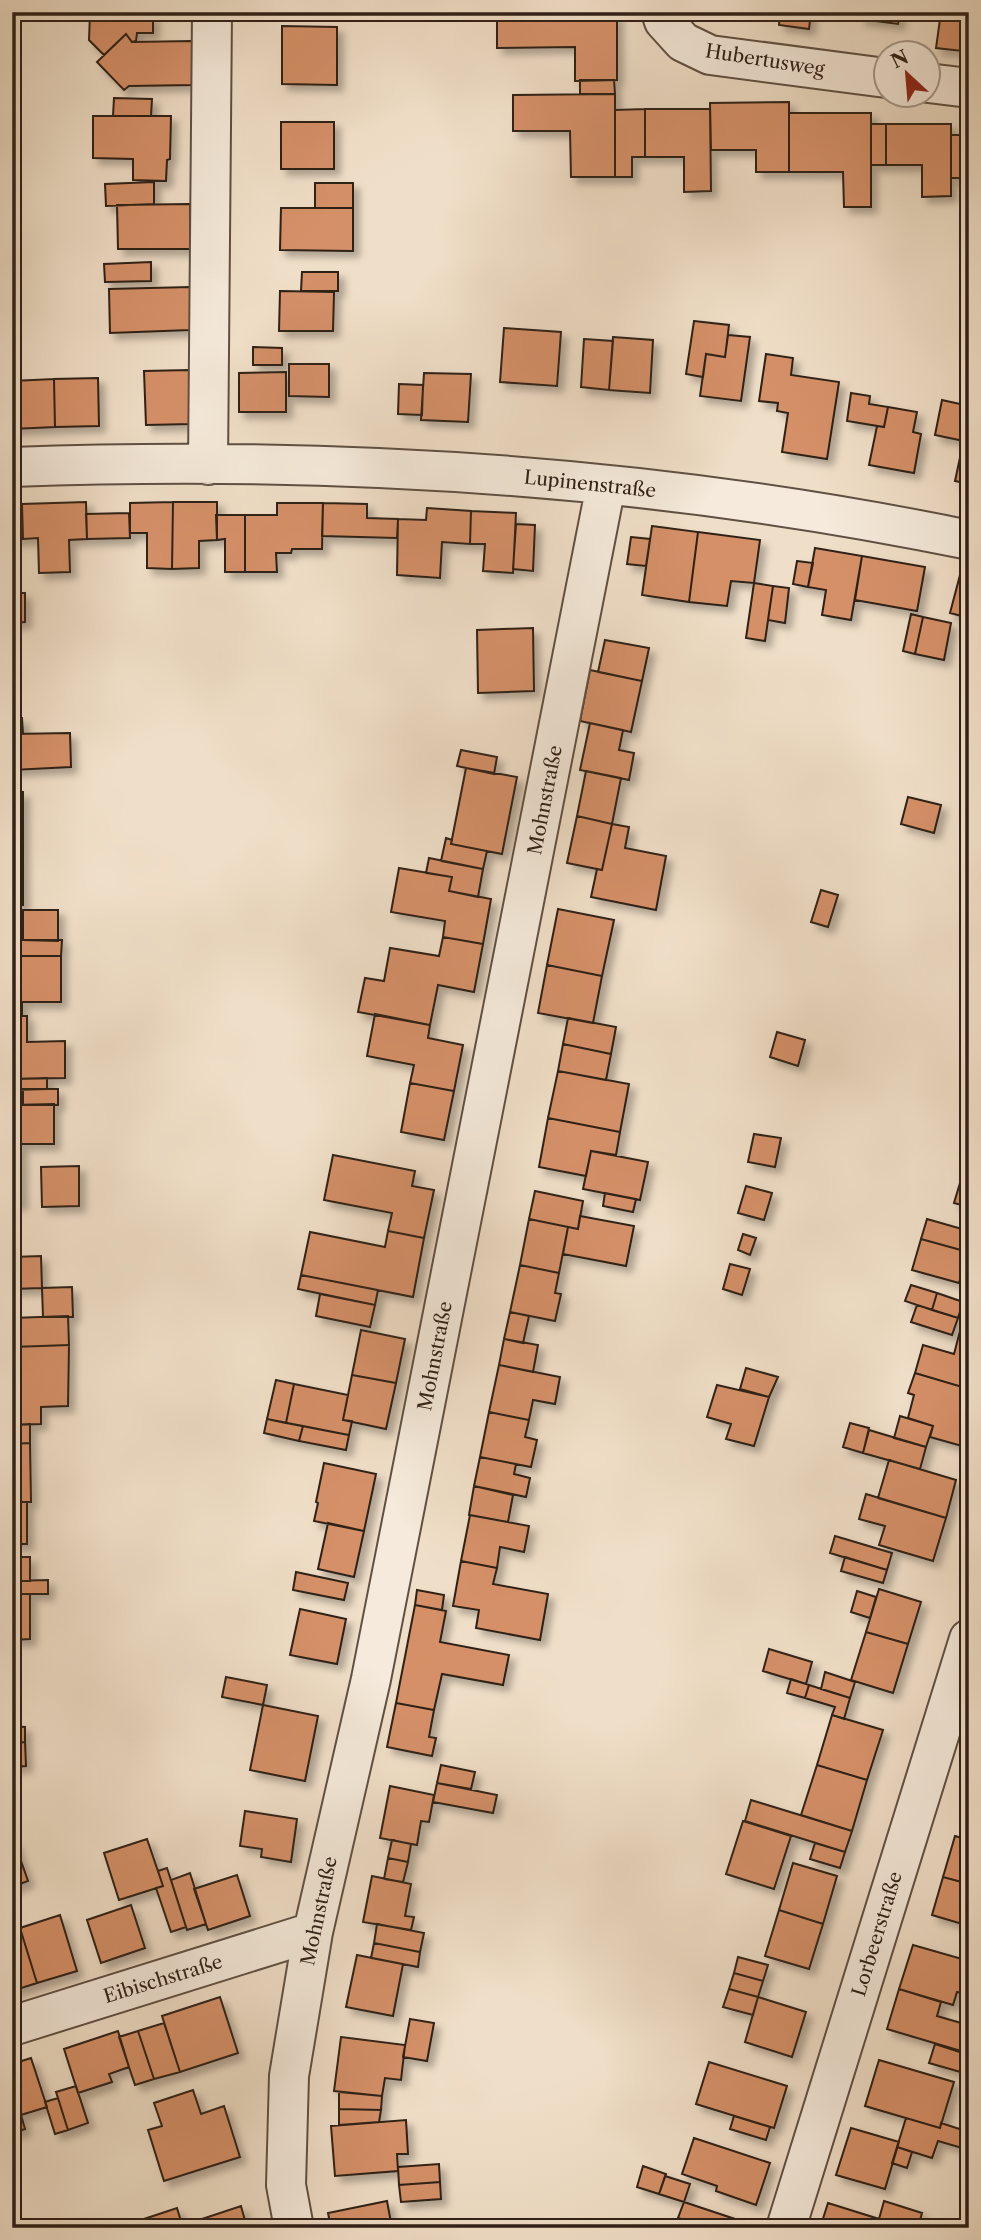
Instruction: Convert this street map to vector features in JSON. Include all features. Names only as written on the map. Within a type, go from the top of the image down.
[{"type":"street","points":[[208,465],[212,12]]},
{"type":"street","name":"Hubertusweg","points":[[661,12],[664,21],[683,42],[710,55],[872,76]]},
{"type":"street","points":[[942,85],[969,88]]},
{"type":"street","name":"Lupinenstraße","points":[[12,467],[356,467],[484,474],[745,500],[969,540]]},
{"type":"street","name":"Mohnstraße","points":[[294,2228],[286,2185],[289,2076],[313,1932],[374,1665],[606,485]]},
{"type":"street","name":"Lorbeerstraße","points":[[786,2228],[969,1639]]},
{"type":"street","name":"Eibischstraße","points":[[12,2026],[313,1932]]},
{"type":"building","points":[[780,12],[811,12],[809,29],[779,25]]},
{"type":"building","points":[[860,12],[900,12],[898,24],[859,19]]},
{"type":"building","points":[[941,12],[968,12],[963,51],[942,49],[942,38],[937,38]]},
{"type":"building","points":[[90,13],[153,15],[153,33],[137,33],[136,41],[132,42],[126,34],[104,55],[89,40]]},
{"type":"building","points":[[617,14],[617,80],[575,81],[575,47],[497,48],[497,15]]},
{"type":"building","points":[[282,26],[337,27],[337,85],[282,84]]},
{"type":"building","points":[[126,34],[132,42],[192,41],[193,85],[129,86],[124,90],[97,62]]},
{"type":"building","points":[[580,80],[614,80],[615,94],[580,94]]},
{"type":"building","points":[[615,94],[615,177],[571,177],[570,131],[513,131],[513,95]]},
{"type":"building","points":[[114,98],[152,99],[151,116],[113,116]]},
{"type":"building","points":[[789,102],[789,172],[756,172],[756,150],[711,150],[710,103]]},
{"type":"building","points":[[645,109],[645,157],[632,157],[632,177],[615,177],[615,110]]},
{"type":"building","points":[[645,109],[710,109],[711,191],[684,192],[684,157],[645,157]]},
{"type":"building","points":[[789,113],[871,113],[871,207],[844,207],[843,172],[789,172]]},
{"type":"building","points":[[93,116],[171,116],[170,159],[167,160],[166,181],[133,180],[133,159],[93,158]]},
{"type":"building","points":[[281,122],[334,122],[334,169],[281,169]]},
{"type":"building","points":[[871,124],[886,124],[886,165],[871,165]]},
{"type":"building","points":[[886,124],[951,124],[951,196],[922,197],[922,165],[886,165]]},
{"type":"building","points":[[951,135],[965,135],[966,178],[951,178]]},
{"type":"building","points":[[965,135],[969,135],[969,178],[966,178]]},
{"type":"building","points":[[154,182],[154,204],[106,206],[105,184]]},
{"type":"building","points":[[315,183],[353,183],[353,208],[315,208]]},
{"type":"building","points":[[190,204],[190,249],[118,249],[117,205]]},
{"type":"building","points":[[281,208],[353,208],[353,251],[280,250]]},
{"type":"building","points":[[151,262],[151,281],[105,282],[104,264]]},
{"type":"building","points":[[302,272],[338,272],[338,291],[301,291]]},
{"type":"building","points":[[190,287],[190,330],[110,333],[109,289]]},
{"type":"building","points":[[280,291],[334,292],[333,331],[279,331]]},
{"type":"building","points":[[694,321],[729,325],[725,357],[706,354],[703,377],[686,374]]},
{"type":"building","points":[[504,328],[561,332],[557,386],[500,382]]},
{"type":"building","points":[[728,335],[750,337],[741,401],[700,396],[706,354],[725,357]]},
{"type":"building","points":[[613,337],[653,340],[650,393],[609,390]]},
{"type":"building","points":[[584,339],[613,341],[609,390],[581,387]]},
{"type":"building","points":[[253,347],[282,348],[282,365],[253,365]]},
{"type":"building","points":[[766,354],[793,358],[791,375],[839,382],[827,459],[782,452],[788,413],[777,411],[778,403],[759,401]]},
{"type":"building","points":[[289,364],[329,364],[329,397],[289,396]]},
{"type":"building","points":[[190,370],[191,424],[146,425],[144,371]]},
{"type":"building","points":[[286,372],[286,412],[239,412],[239,373]]},
{"type":"building","points":[[424,373],[471,374],[468,422],[421,420]]},
{"type":"building","points":[[98,378],[99,426],[55,427],[54,379]]},
{"type":"building","points":[[54,379],[55,427],[12,429],[12,381]]},
{"type":"building","points":[[399,384],[423,385],[422,415],[398,414]]},
{"type":"building","points":[[851,393],[870,396],[869,404],[888,407],[884,427],[847,421]]},
{"type":"building","points":[[942,400],[969,406],[964,441],[935,435]]},
{"type":"building","points":[[888,407],[917,412],[913,432],[921,434],[914,473],[869,465],[877,426],[884,427]]},
{"type":"building","points":[[969,420],[969,484],[955,481]]},
{"type":"building","points":[[86,502],[87,539],[69,540],[70,572],[39,573],[38,538],[23,539],[22,504]]},
{"type":"building","points":[[173,502],[172,569],[147,568],[147,533],[130,533],[130,503]]},
{"type":"building","points":[[173,502],[217,502],[217,540],[199,541],[199,568],[172,569]]},
{"type":"building","points":[[277,503],[323,503],[322,549],[292,549],[291,553],[276,553],[277,572],[245,572],[245,515],[277,515]]},
{"type":"building","points":[[323,503],[367,504],[367,518],[398,519],[397,538],[322,536]]},
{"type":"building","points":[[22,504],[23,539],[12,539],[12,505]]},
{"type":"building","points":[[427,508],[471,511],[470,544],[442,542],[440,578],[397,575],[398,519],[426,520]]},
{"type":"building","points":[[471,511],[516,513],[513,573],[483,571],[485,544],[470,544]]},
{"type":"building","points":[[129,513],[130,538],[87,539],[86,514]]},
{"type":"building","points":[[216,515],[245,515],[245,572],[225,572],[225,539],[217,540]]},
{"type":"building","points":[[516,524],[535,525],[533,571],[513,569]]},
{"type":"building","points":[[652,526],[698,532],[689,602],[642,595]]},
{"type":"building","points":[[698,532],[760,540],[754,583],[731,581],[727,606],[689,602]]},
{"type":"building","points":[[631,537],[650,539],[646,566],[627,564]]},
{"type":"building","points":[[815,548],[862,556],[851,620],[822,615],[826,590],[808,587]]},
{"type":"building","points":[[862,556],[925,567],[917,611],[855,600]]},
{"type":"building","points":[[797,561],[813,563],[808,587],[793,584]]},
{"type":"building","points":[[960,575],[969,577],[969,618],[950,613]]},
{"type":"building","points":[[754,583],[773,586],[765,641],[746,638]]},
{"type":"building","points":[[773,586],[789,588],[785,623],[768,620]]},
{"type":"building","points":[[12,593],[25,593],[25,622],[12,623]]},
{"type":"building","points":[[911,614],[923,617],[915,654],[903,651]]},
{"type":"building","points":[[923,617],[951,623],[944,660],[915,654]]},
{"type":"building","points":[[533,628],[534,691],[478,693],[477,630]]},
{"type":"building","points":[[605,640],[649,648],[642,681],[598,672]]},
{"type":"building","points":[[590,670],[642,681],[631,732],[580,721]]},
{"type":"building","points":[[22,718],[23,734],[12,734],[12,719]]},
{"type":"building","points":[[590,723],[623,730],[619,750],[634,753],[629,780],[580,770]]},
{"type":"building","points":[[70,733],[71,767],[12,770],[12,734]]},
{"type":"building","points":[[461,750],[497,757],[494,774],[457,766]]},
{"type":"building","points":[[466,768],[517,777],[502,854],[451,844]]},
{"type":"building","points":[[586,771],[621,778],[612,824],[577,816]]},
{"type":"building","points":[[12,792],[23,792],[23,816],[12,816]]},
{"type":"building","points":[[908,797],[941,805],[934,833],[901,824]]},
{"type":"building","points":[[12,816],[23,816],[23,828],[12,828]]},
{"type":"building","points":[[577,816],[612,824],[602,870],[567,863]]},
{"type":"building","points":[[612,824],[629,827],[625,848],[666,856],[656,910],[591,897],[597,869],[602,870]]},
{"type":"building","points":[[12,828],[23,828],[23,867],[12,867]]},
{"type":"building","points":[[446,838],[452,840],[451,844],[487,851],[483,869],[441,861]]},
{"type":"building","points":[[429,858],[483,869],[478,897],[449,891],[452,877],[426,873]]},
{"type":"building","points":[[12,867],[23,867],[23,905],[12,905]]},
{"type":"building","points":[[399,868],[452,877],[449,891],[491,899],[483,944],[443,937],[445,921],[391,912]]},
{"type":"building","points":[[821,890],[838,895],[828,927],[811,922]]},
{"type":"building","points":[[558,909],[614,920],[602,976],[547,965]]},
{"type":"building","points":[[23,910],[58,910],[58,941],[23,940]]},
{"type":"building","points":[[443,937],[483,944],[474,992],[438,985],[430,1025],[358,1012],[365,978],[384,981],[390,948],[439,956]]},
{"type":"building","points":[[19,940],[62,940],[61,956],[19,956]]},
{"type":"building","points":[[12,956],[61,956],[61,1002],[22,1002],[22,1016],[12,1016]]},
{"type":"building","points":[[547,965],[602,976],[593,1023],[538,1013]]},
{"type":"building","points":[[375,1014],[430,1025],[428,1038],[463,1045],[454,1091],[410,1083],[414,1065],[367,1056]]},
{"type":"building","points":[[12,1016],[27,1016],[27,1042],[65,1041],[65,1078],[12,1079]]},
{"type":"building","points":[[568,1018],[616,1027],[611,1054],[563,1044]]},
{"type":"building","points":[[777,1032],[805,1040],[798,1066],[770,1057]]},
{"type":"building","points":[[563,1044],[611,1054],[606,1080],[558,1071]]},
{"type":"building","points":[[558,1071],[629,1084],[620,1132],[548,1118]]},
{"type":"building","points":[[47,1078],[47,1089],[12,1090],[12,1079]]},
{"type":"building","points":[[410,1083],[454,1091],[444,1140],[401,1132]]},
{"type":"building","points":[[23,1089],[58,1089],[58,1105],[23,1105]]},
{"type":"building","points":[[54,1104],[54,1144],[21,1144],[21,1167],[12,1167],[12,1105]]},
{"type":"building","points":[[548,1118],[620,1132],[616,1155],[591,1151],[586,1176],[539,1167]]},
{"type":"building","points":[[754,1134],[781,1138],[775,1167],[748,1162]]},
{"type":"building","points":[[591,1151],[648,1162],[640,1200],[583,1189]]},
{"type":"building","points":[[333,1155],[415,1171],[412,1186],[434,1190],[424,1238],[388,1231],[392,1213],[324,1200]]},
{"type":"building","points":[[79,1166],[79,1206],[42,1207],[41,1167]]},
{"type":"building","points":[[12,1167],[21,1167],[21,1204],[12,1204]]},
{"type":"building","points":[[960,1183],[969,1185],[969,1207],[954,1203]]},
{"type":"building","points":[[746,1186],[772,1193],[764,1220],[738,1213]]},
{"type":"building","points":[[535,1191],[583,1201],[578,1229],[529,1219]]},
{"type":"building","points":[[605,1193],[636,1199],[633,1212],[603,1206]]},
{"type":"building","points":[[580,1216],[634,1226],[626,1266],[563,1254],[568,1227],[578,1229]]},
{"type":"building","points":[[529,1219],[568,1227],[559,1273],[520,1265]]},
{"type":"building","points":[[927,1219],[969,1231],[968,1252],[921,1239]]},
{"type":"building","points":[[388,1231],[424,1238],[413,1297],[301,1275],[310,1232],[385,1247]]},
{"type":"building","points":[[743,1234],[756,1238],[750,1255],[738,1250]]},
{"type":"building","points":[[921,1239],[968,1252],[959,1283],[912,1270]]},
{"type":"building","points":[[41,1256],[42,1288],[12,1289],[12,1257]]},
{"type":"building","points":[[730,1264],[750,1269],[742,1295],[723,1289]]},
{"type":"building","points":[[520,1265],[559,1273],[555,1293],[561,1294],[555,1321],[510,1312]]},
{"type":"building","points":[[301,1275],[378,1290],[375,1305],[298,1289]]},
{"type":"building","points":[[911,1285],[937,1293],[932,1310],[905,1301]]},
{"type":"building","points":[[72,1287],[73,1317],[43,1317],[42,1288]]},
{"type":"building","points":[[937,1293],[963,1302],[958,1318],[932,1310]]},
{"type":"building","points":[[320,1294],[375,1305],[370,1327],[316,1316]]},
{"type":"building","points":[[917,1305],[958,1318],[952,1335],[911,1322]]},
{"type":"building","points":[[510,1312],[529,1316],[523,1343],[504,1339]]},
{"type":"building","points":[[68,1316],[69,1345],[12,1347],[12,1318]]},
{"type":"building","points":[[361,1330],[405,1339],[396,1383],[352,1375]]},
{"type":"building","points":[[960,1331],[969,1334],[969,1389],[915,1373],[923,1345],[954,1354]]},
{"type":"building","points":[[504,1339],[538,1345],[533,1372],[499,1365]]},
{"type":"building","points":[[69,1345],[68,1406],[41,1407],[41,1424],[12,1425],[12,1347]]},
{"type":"building","points":[[499,1365],[560,1377],[555,1404],[533,1400],[529,1420],[489,1412]]},
{"type":"building","points":[[746,1368],[778,1377],[769,1397],[740,1389]]},
{"type":"building","points":[[915,1373],[969,1389],[969,1448],[930,1437],[933,1426],[908,1418],[914,1395],[908,1393]]},
{"type":"building","points":[[352,1375],[396,1383],[386,1429],[343,1420]]},
{"type":"building","points":[[276,1380],[294,1384],[286,1423],[267,1419]]},
{"type":"building","points":[[294,1384],[348,1395],[343,1420],[352,1421],[349,1435],[286,1423]]},
{"type":"building","points":[[717,1385],[769,1397],[754,1446],[726,1439],[731,1424],[707,1417]]},
{"type":"building","points":[[489,1412],[529,1420],[525,1437],[537,1440],[531,1467],[480,1457]]},
{"type":"building","points":[[900,1416],[933,1426],[926,1447],[894,1438]]},
{"type":"building","points":[[267,1419],[303,1426],[299,1441],[264,1433]]},
{"type":"building","points":[[850,1423],[869,1428],[863,1453],[843,1447]]},
{"type":"building","points":[[30,1424],[30,1443],[12,1444],[12,1425]]},
{"type":"building","points":[[303,1426],[349,1435],[346,1450],[299,1441]]},
{"type":"building","points":[[869,1430],[926,1447],[920,1469],[863,1453]]},
{"type":"building","points":[[30,1443],[31,1502],[12,1502],[12,1444]]},
{"type":"building","points":[[480,1457],[516,1464],[514,1474],[530,1478],[526,1497],[474,1486]]},
{"type":"building","points":[[889,1460],[956,1480],[946,1518],[878,1498]]},
{"type":"building","points":[[324,1463],[376,1474],[364,1531],[314,1521]]},
{"type":"building","points":[[474,1486],[513,1495],[508,1522],[469,1515]]},
{"type":"building","points":[[866,1494],[946,1518],[933,1561],[879,1545],[885,1526],[859,1519]]},
{"type":"building","points":[[12,1502],[27,1502],[27,1544],[12,1544]]},
{"type":"building","points":[[470,1515],[529,1526],[524,1552],[500,1547],[497,1568],[461,1561]]},
{"type":"building","points":[[328,1523],[364,1531],[354,1577],[318,1569]]},
{"type":"building","points":[[835,1536],[892,1553],[887,1570],[830,1553]]},
{"type":"building","points":[[12,1557],[30,1557],[30,1581],[12,1581]]},
{"type":"building","points":[[845,1557],[887,1570],[883,1583],[841,1571]]},
{"type":"building","points":[[461,1561],[497,1568],[493,1584],[548,1594],[540,1640],[476,1628],[479,1610],[453,1606]]},
{"type":"building","points":[[296,1572],[348,1583],[344,1600],[293,1590]]},
{"type":"building","points":[[48,1580],[48,1594],[12,1594],[12,1581]]},
{"type":"building","points":[[879,1589],[921,1602],[908,1644],[866,1632]]},
{"type":"building","points":[[417,1590],[444,1595],[442,1610],[415,1605]]},
{"type":"building","points":[[857,1591],[876,1597],[870,1618],[851,1612]]},
{"type":"building","points":[[12,1594],[30,1594],[30,1639],[12,1640]]},
{"type":"building","points":[[415,1605],[446,1611],[440,1642],[509,1655],[503,1685],[442,1674],[434,1710],[396,1703]]},
{"type":"building","points":[[300,1609],[346,1619],[337,1664],[290,1655]]},
{"type":"building","points":[[866,1632],[908,1644],[893,1693],[851,1680]]},
{"type":"building","points":[[769,1649],[812,1662],[806,1684],[763,1671]]},
{"type":"building","points":[[825,1672],[855,1682],[850,1698],[821,1689]]},
{"type":"building","points":[[226,1677],[267,1685],[263,1705],[222,1697]]},
{"type":"building","points":[[791,1679],[809,1685],[805,1698],[787,1693]]},
{"type":"building","points":[[809,1685],[850,1698],[844,1719],[832,1715],[835,1707],[805,1698]]},
{"type":"building","points":[[396,1703],[434,1710],[429,1737],[436,1738],[432,1756],[387,1747]]},
{"type":"building","points":[[263,1705],[318,1716],[305,1781],[250,1770]]},
{"type":"building","points":[[832,1715],[883,1730],[867,1780],[817,1765]]},
{"type":"building","points":[[12,1726],[25,1727],[25,1742],[12,1743]]},
{"type":"building","points":[[25,1742],[26,1766],[12,1767],[12,1743]]},
{"type":"building","points":[[441,1765],[475,1772],[471,1789],[437,1783]]},
{"type":"building","points":[[817,1765],[867,1780],[852,1831],[801,1815]]},
{"type":"building","points":[[437,1783],[497,1795],[493,1813],[433,1802]]},
{"type":"building","points":[[390,1786],[434,1795],[429,1822],[421,1821],[417,1845],[380,1838]]},
{"type":"building","points":[[751,1800],[852,1831],[845,1852],[745,1821]]},
{"type":"building","points":[[245,1811],[297,1819],[291,1862],[261,1857],[262,1849],[240,1846]]},
{"type":"building","points":[[743,1821],[791,1836],[774,1889],[726,1874]]},
{"type":"building","points":[[955,1836],[969,1840],[969,1884],[943,1877]]},
{"type":"building","points":[[147,1839],[163,1886],[119,1900],[104,1853]]},
{"type":"building","points":[[392,1840],[411,1844],[408,1862],[388,1858]]},
{"type":"building","points":[[14,1841],[28,1881],[12,1887],[12,1842]]},
{"type":"building","points":[[815,1843],[845,1852],[840,1868],[810,1859]]},
{"type":"building","points":[[388,1858],[408,1862],[403,1882],[384,1879]]},
{"type":"building","points":[[793,1863],[837,1876],[823,1924],[779,1910]]},
{"type":"building","points":[[167,1868],[186,1927],[171,1932],[156,1888],[163,1886],[158,1871]]},
{"type":"building","points":[[190,1873],[206,1924],[187,1930],[171,1880]]},
{"type":"building","points":[[237,1875],[250,1916],[208,1930],[194,1889]]},
{"type":"building","points":[[372,1876],[411,1884],[405,1916],[414,1917],[411,1930],[363,1922]]},
{"type":"building","points":[[943,1877],[969,1884],[969,1926],[932,1915]]},
{"type":"building","points":[[131,1905],[145,1948],[101,1963],[87,1920]]},
{"type":"building","points":[[779,1910],[823,1924],[809,1969],[765,1956]]},
{"type":"building","points":[[60,1915],[77,1971],[37,1983],[20,1928]]},
{"type":"building","points":[[377,1924],[424,1933],[420,1952],[374,1943]]},
{"type":"building","points":[[20,1928],[37,1983],[12,1991],[12,1930]]},
{"type":"building","points":[[374,1943],[420,1952],[418,1967],[371,1958]]},
{"type":"building","points":[[913,1945],[969,1961],[969,1995],[957,1992],[953,2005],[899,1989]]},
{"type":"building","points":[[357,1955],[403,1964],[393,2016],[346,2007]]},
{"type":"building","points":[[738,1957],[768,1965],[763,1981],[734,1973]]},
{"type":"building","points":[[734,1973],[763,1981],[758,1997],[729,1989]]},
{"type":"building","points":[[729,1989],[758,1997],[753,2015],[723,2007]]},
{"type":"building","points":[[899,1989],[941,2002],[937,2016],[968,2025],[961,2051],[887,2029]]},
{"type":"building","points":[[220,1997],[238,2053],[180,2072],[162,2016]]},
{"type":"building","points":[[758,1997],[806,2012],[792,2057],[745,2042]]},
{"type":"building","points":[[410,2019],[434,2023],[427,2061],[403,2057]]},
{"type":"building","points":[[164,2023],[180,2072],[154,2079],[138,2031]]},
{"type":"building","points":[[118,2031],[129,2067],[109,2074],[112,2082],[78,2093],[64,2049]]},
{"type":"building","points":[[138,2031],[154,2079],[135,2085],[119,2037]]},
{"type":"building","points":[[341,2037],[405,2045],[401,2080],[385,2078],[382,2096],[334,2091]]},
{"type":"building","points":[[935,2044],[969,2055],[964,2073],[929,2063]]},
{"type":"building","points":[[31,2058],[47,2107],[21,2115],[25,2129],[12,2133],[12,2064]]},
{"type":"building","points":[[879,2060],[954,2082],[940,2128],[865,2106]]},
{"type":"building","points":[[709,2062],[787,2086],[774,2128],[696,2104]]},
{"type":"building","points":[[76,2086],[88,2123],[68,2130],[56,2092]]},
{"type":"building","points":[[193,2090],[201,2114],[224,2106],[240,2157],[164,2181],[148,2130],[162,2126],[154,2103]]},
{"type":"building","points":[[339,2092],[382,2096],[381,2110],[339,2109]]},
{"type":"building","points":[[58,2098],[68,2130],[55,2134],[45,2102]]},
{"type":"building","points":[[339,2109],[381,2110],[379,2122],[339,2125]]},
{"type":"building","points":[[734,2116],[770,2127],[766,2140],[730,2129]]},
{"type":"building","points":[[906,2118],[940,2128],[941,2123],[969,2132],[969,2150],[938,2141],[932,2158],[897,2147]]},
{"type":"building","points":[[406,2120],[408,2154],[397,2154],[398,2171],[335,2176],[331,2126]]},
{"type":"building","points":[[851,2128],[899,2142],[885,2189],[836,2175]]},
{"type":"building","points":[[694,2138],[770,2163],[756,2205],[716,2191],[717,2186],[682,2174]]},
{"type":"building","points":[[897,2147],[912,2152],[907,2168],[892,2163]]},
{"type":"building","points":[[439,2164],[440,2182],[399,2185],[398,2167]]},
{"type":"building","points":[[643,2166],[666,2174],[659,2194],[637,2187]]},
{"type":"building","points":[[665,2176],[690,2184],[684,2202],[659,2194]]},
{"type":"building","points":[[440,2182],[441,2199],[401,2202],[399,2185]]},
{"type":"building","points":[[387,2201],[392,2228],[331,2228],[328,2213]]},
{"type":"building","points":[[884,2201],[922,2213],[918,2228],[908,2228],[879,2219]]},
{"type":"building","points":[[684,2202],[741,2221],[739,2228],[707,2228],[678,2218]]},
{"type":"building","points":[[828,2203],[879,2219],[876,2228],[820,2228]]},
{"type":"building","points":[[241,2206],[247,2228],[194,2228],[193,2222]]},
{"type":"building","points":[[177,2208],[183,2228],[143,2228],[141,2220]]}]
